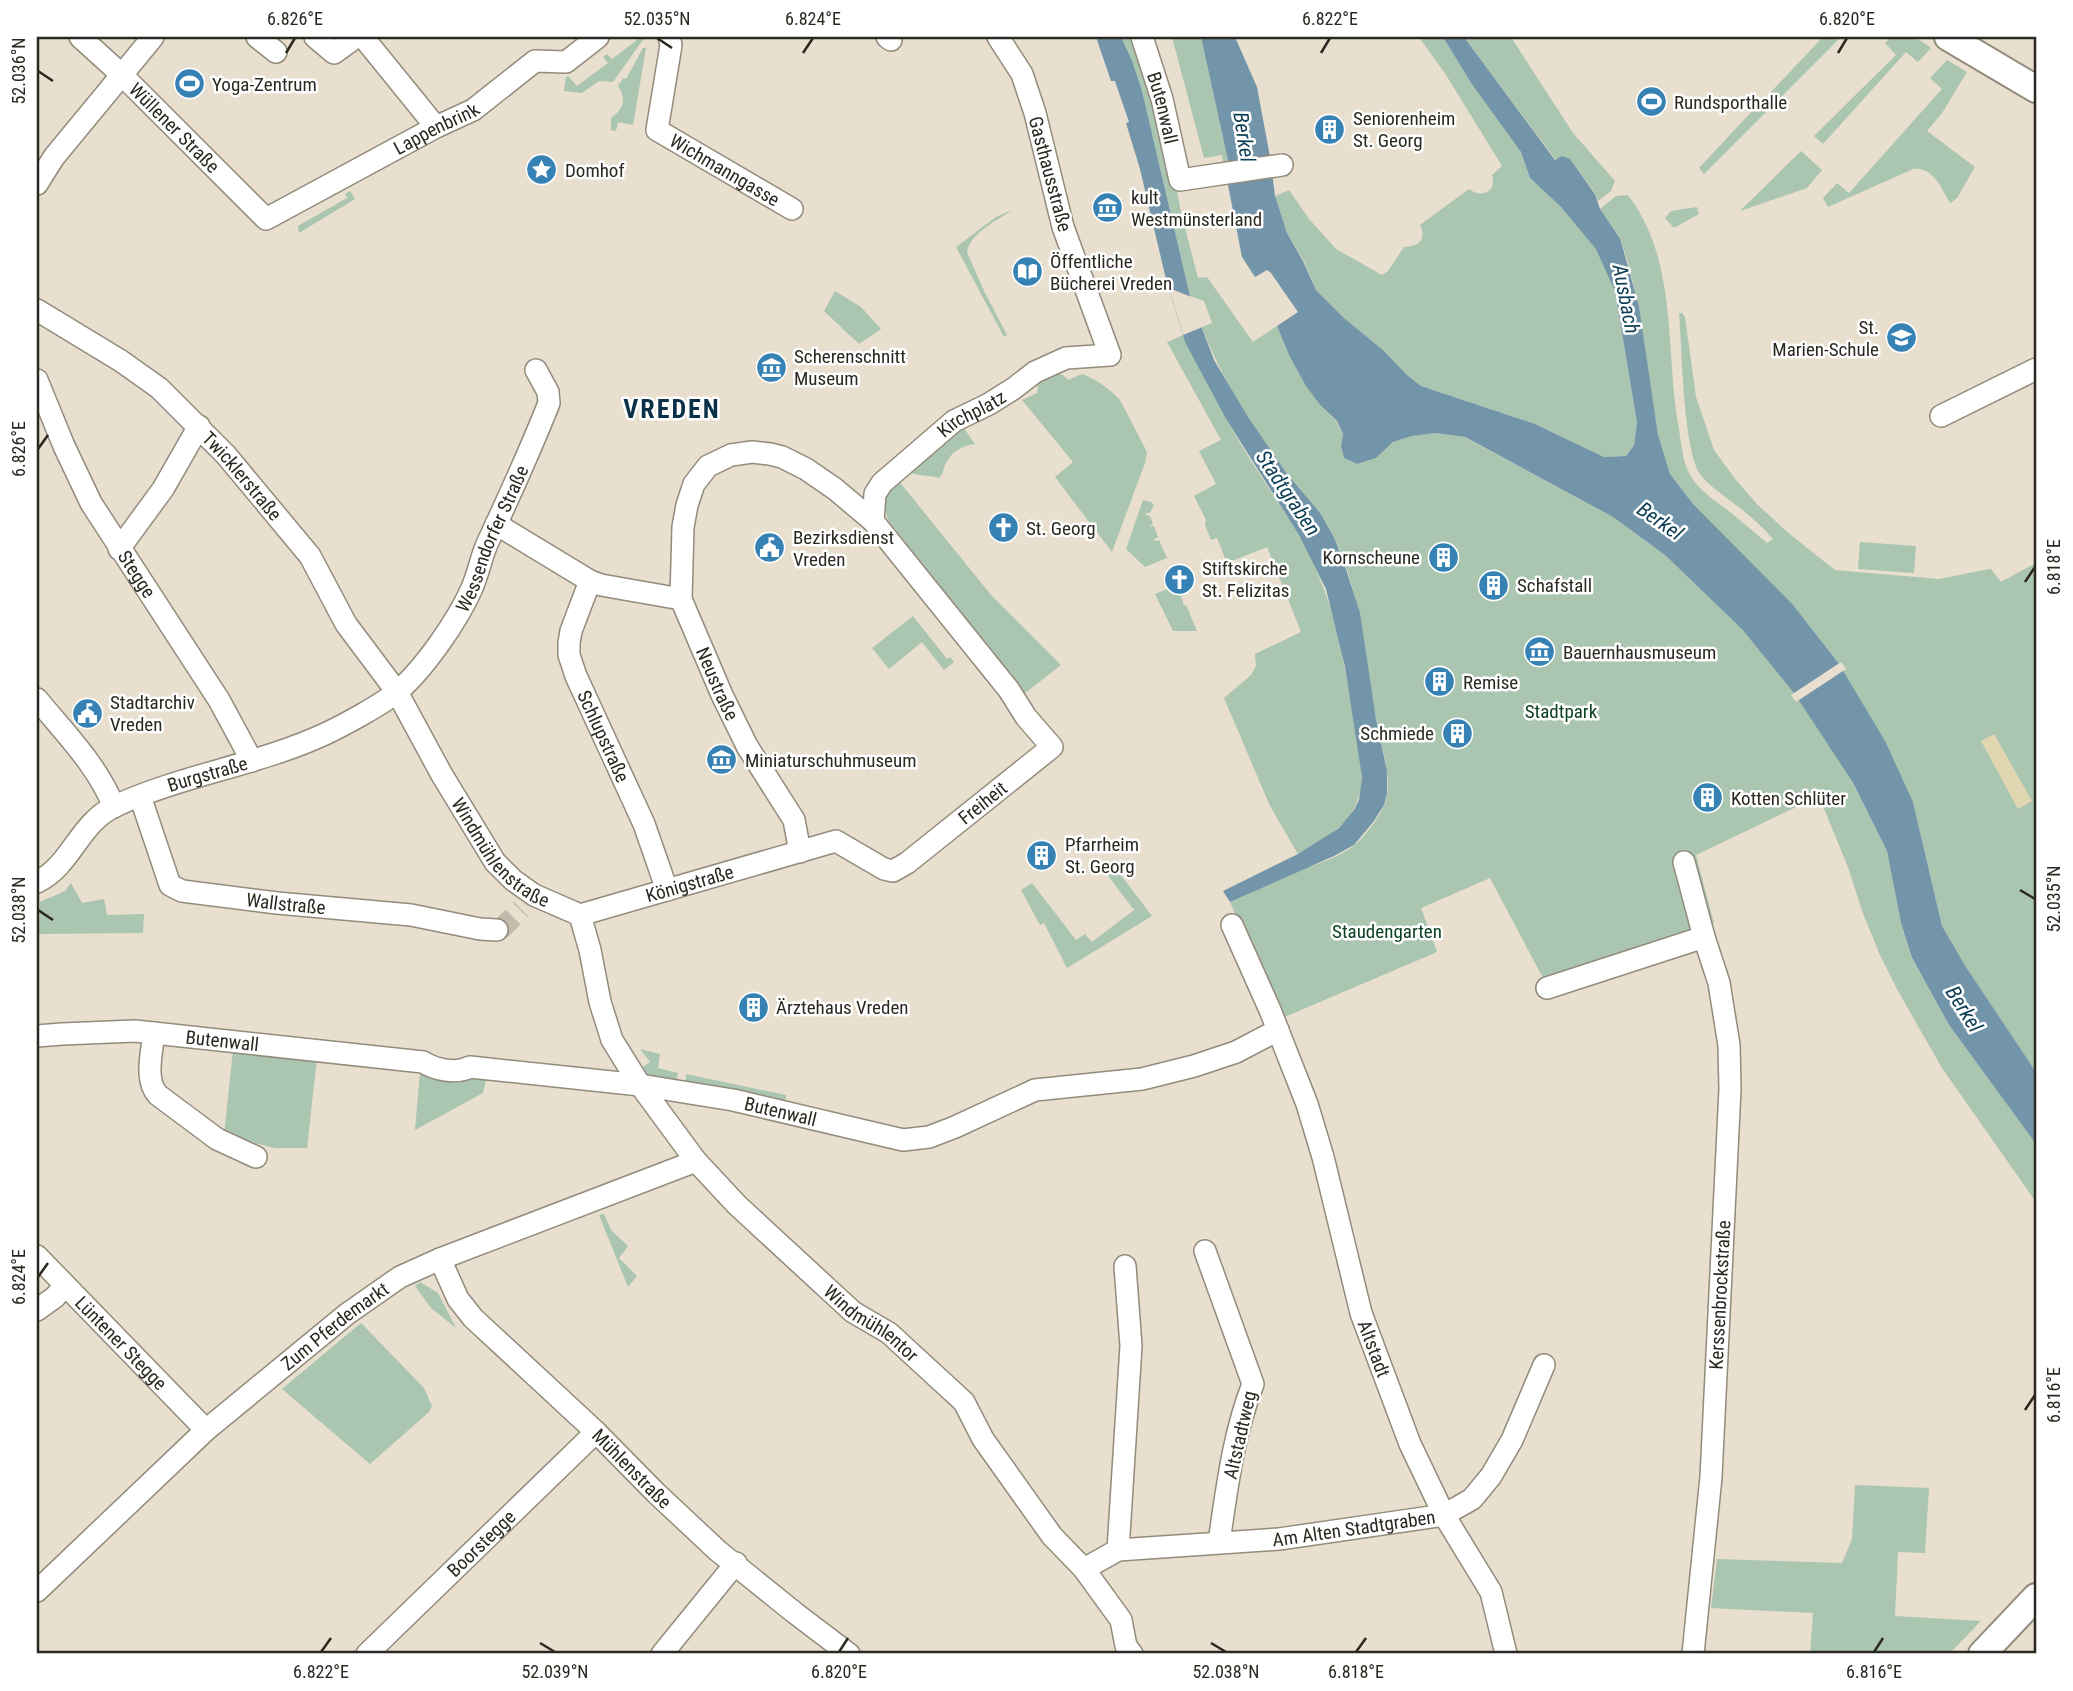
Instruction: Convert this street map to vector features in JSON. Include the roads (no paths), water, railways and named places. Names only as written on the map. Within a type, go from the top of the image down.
[{"type":"street","name":"Wüllener Straße","points":[[80,37],[122,75],[266,219]]},
{"type":"street","points":[[37,184],[54,157],[153,37]]},
{"type":"street","points":[[257,37],[276,52]]},
{"type":"street","points":[[315,37],[334,53],[356,37]]},
{"type":"street","points":[[363,37],[436,127]]},
{"type":"street","name":"Lappenbrink","points":[[266,219],[436,127],[473,110],[536,61],[566,62],[598,37]]},
{"type":"street","name":"Wichmanngasse","points":[[669,37],[671,45],[657,130],[792,209]]},
{"type":"street","name":"Gasthausstraße","points":[[998,37],[1022,74],[1037,121],[1063,227],[1110,355]]},
{"type":"street","name":"Butenwall","points":[[1142,37],[1162,99],[1180,180],[1278,165]]},
{"type":"street","points":[[1948,37],[2036,89]]},
{"type":"street","name":"Twicklerstraße","points":[[37,310],[121,361],[159,388],[199,426],[310,556],[346,624],[397,692]]},
{"type":"street","name":"Kirchplatz","points":[[873,521],[875,494],[882,483],[954,421],[989,404],[1051,364],[1066,358],[1110,355]]},
{"type":"street","points":[[1941,416],[2036,369]]},
{"type":"street","name":"Wessendorfer Straße","points":[[397,692],[454,623],[472,588],[483,553],[550,403],[548,392],[536,370]]},
{"type":"street","name":"Stegge","points":[[37,380],[91,503],[219,700],[252,761]]},
{"type":"street","points":[[119,549],[163,489],[199,426]]},
{"type":"street","name":"Neustraße","points":[[800,852],[794,820],[747,746],[716,683],[681,599],[683,527],[687,505],[694,484],[708,466],[731,455],[752,452],[782,457],[806,469],[873,521]]},
{"type":"street","name":"Freiheit","points":[[873,521],[1001,679],[1052,747],[907,863],[892,871]]},
{"type":"street","points":[[496,524],[590,581],[681,599]]},
{"type":"street","name":"Schlupstraße","points":[[590,581],[571,631],[569,655],[644,824],[667,890]]},
{"type":"street","name":"Burgstraße","points":[[37,882],[59,867],[92,822],[114,807],[323,735],[397,692]]},
{"type":"street","name":"Windmühlenstraße","points":[[397,692],[436,764],[495,862],[513,880],[528,902],[580,915],[600,1002]]},
{"type":"street","points":[[37,699],[88,762],[109,794],[114,807]]},
{"type":"street","name":"Wallstraße","points":[[141,796],[170,885],[182,891],[276,903],[411,915],[480,929],[497,929]]},
{"type":"street","name":"Königstraße","points":[[580,915],[836,841],[892,871]]},
{"type":"street","name":"Kerssenbrockstraße","points":[[1684,862],[1719,983],[1728,1045],[1730,1089],[1711,1477],[1693,1654]]},
{"type":"street","points":[[1232,925],[1278,1030]]},
{"type":"street","points":[[1547,988],[1704,937]]},
{"type":"street","name":"Windmühlentor","points":[[600,1002],[612,1040],[640,1085],[696,1161],[737,1205],[853,1312],[889,1333],[964,1402],[983,1439],[1052,1536],[1084,1569],[1121,1620],[1126,1646],[1132,1654]]},
{"type":"street","name":"Butenwall","points":[[37,1036],[107,1032],[154,1033],[423,1062],[432,1068],[461,1071],[470,1067],[640,1085],[733,1100],[903,1140],[929,1137],[1035,1090],[1142,1079],[1194,1066],[1236,1052],[1278,1030]]},
{"type":"street","name":"Altstadt","points":[[1278,1030],[1307,1104],[1323,1157],[1362,1312],[1410,1444],[1444,1515],[1491,1592],[1506,1654]]},
{"type":"street","points":[[154,1033],[150,1080],[152,1088],[216,1139],[256,1157]]},
{"type":"street","name":"Zum Pferdemarkt","points":[[37,1591],[206,1430],[347,1314],[400,1278],[440,1259],[696,1161]]},
{"type":"street","name":"Altstadtweg","points":[[1205,1251],[1253,1384],[1244,1406],[1233,1449],[1219,1542]]},
{"type":"street","name":"Lüntener Stegge","points":[[37,1256],[206,1430]]},
{"type":"street","name":"Mühlenstraße","points":[[440,1259],[458,1299],[473,1318],[596,1432],[718,1551],[849,1654]]},
{"type":"street","points":[[1118,1550],[1131,1346],[1125,1266]]},
{"type":"street","points":[[37,1310],[55,1297],[65,1285]]},
{"type":"street","name":"Am Alten Stadtgraben","points":[[1084,1569],[1118,1550],[1279,1539],[1444,1515],[1472,1499],[1491,1476],[1512,1440],[1544,1365]]},
{"type":"street","name":"Boorstegge","points":[[367,1654],[596,1432]]},
{"type":"street","points":[[662,1654],[736,1563]]},
{"type":"street","points":[[1982,1654],[2036,1597]]},
{"type":"water","name":"Stadtgraben","points":[[1096,37],[1121,37],[1132,61],[1142,91],[1190,296],[1214,360],[1248,417],[1287,474],[1320,513],[1334,537],[1360,613],[1387,771],[1384,805],[1354,845],[1230,902],[1223,891],[1298,854],[1339,828],[1359,800],[1362,777],[1345,667],[1326,589],[1299,535],[1225,417],[1185,342],[1126,123],[1129,122]]},
{"type":"water","points":[[1201,37],[1235,37],[1257,87],[1275,196],[1287,233],[1316,290],[1344,318],[1421,386],[1535,424],[1604,457],[1626,456],[1634,445],[1637,423],[1615,291],[1596,249],[1561,207],[1530,178],[1521,152],[1471,83],[1443,37],[1464,37],[1555,160],[1562,156],[1570,159],[1595,194],[1600,209],[1620,238],[1639,306],[1658,435],[1670,474],[1693,504],[1793,605],[1839,664],[1885,741],[1913,802],[1942,926],[2036,1072],[2036,1144],[1949,1025],[1912,958],[1901,923],[1887,851],[1852,781],[1794,693],[1742,629],[1665,555],[1613,517],[1465,437],[1435,433],[1412,436],[1393,442],[1376,458],[1357,464],[1344,458],[1341,446],[1343,434],[1337,421],[1306,386],[1277,326],[1298,312],[1271,273],[1267,270],[1255,277],[1242,257],[1227,180],[1229,165]]},
{"type":"tunnel","points":[[497,930],[521,909]]},
{"type":"place","name":"Yoga-Zentrum","points":[[189,84]]},
{"type":"place","name":"Rundsporthalle","points":[[1651,102]]},
{"type":"place","name":"Seniorenheim St. Georg","points":[[1330,129]]},
{"type":"place","name":"Domhof","points":[[542,170]]},
{"type":"place","name":"kult Westmünsterland","points":[[1108,208]]},
{"type":"place","name":"Öffentliche Bücherei Vreden","points":[[1027,272]]},
{"type":"place","name":"St. Marien-Schule","points":[[1902,338]]},
{"type":"place","name":"Scherenschnitt Museum","points":[[771,367]]},
{"type":"place","name":"St. Georg","points":[[1003,528]]},
{"type":"place","name":"Bezirksdienst Vreden","points":[[770,548]]},
{"type":"place","name":"Kornscheune","points":[[1443,557]]},
{"type":"place","name":"Stiftskirche St. Felizitas","points":[[1179,579]]},
{"type":"place","name":"Schafstall","points":[[1494,585]]},
{"type":"place","name":"Bauernhausmuseum","points":[[1540,652]]},
{"type":"place","name":"Remise","points":[[1440,682]]},
{"type":"place","name":"Stadtarchiv Vreden","points":[[87,713]]},
{"type":"place","name":"Schmiede","points":[[1457,733]]},
{"type":"place","name":"Miniaturschuhmuseum","points":[[722,760]]},
{"type":"place","name":"Kotten Schlüter","points":[[1708,798]]},
{"type":"place","name":"Pfarrheim St. Georg","points":[[1042,855]]},
{"type":"place","name":"Ärztehaus Vreden","points":[[753,1007]]},
{"type":"district","name":"VREDEN","points":[[672,409]]},
{"type":"water label","name":"Berkel","points":[[1244,137]]},
{"type":"water label","name":"Ausbach","points":[[1626,299]]},
{"type":"water label","name":"Berkel","points":[[1660,521]]},
{"type":"water label","name":"Berkel","points":[[1964,1009]]},
{"type":"park label","name":"Stadtpark","points":[[1561,711]]},
{"type":"park label","name":"Staudengarten","points":[[1387,931]]}]
